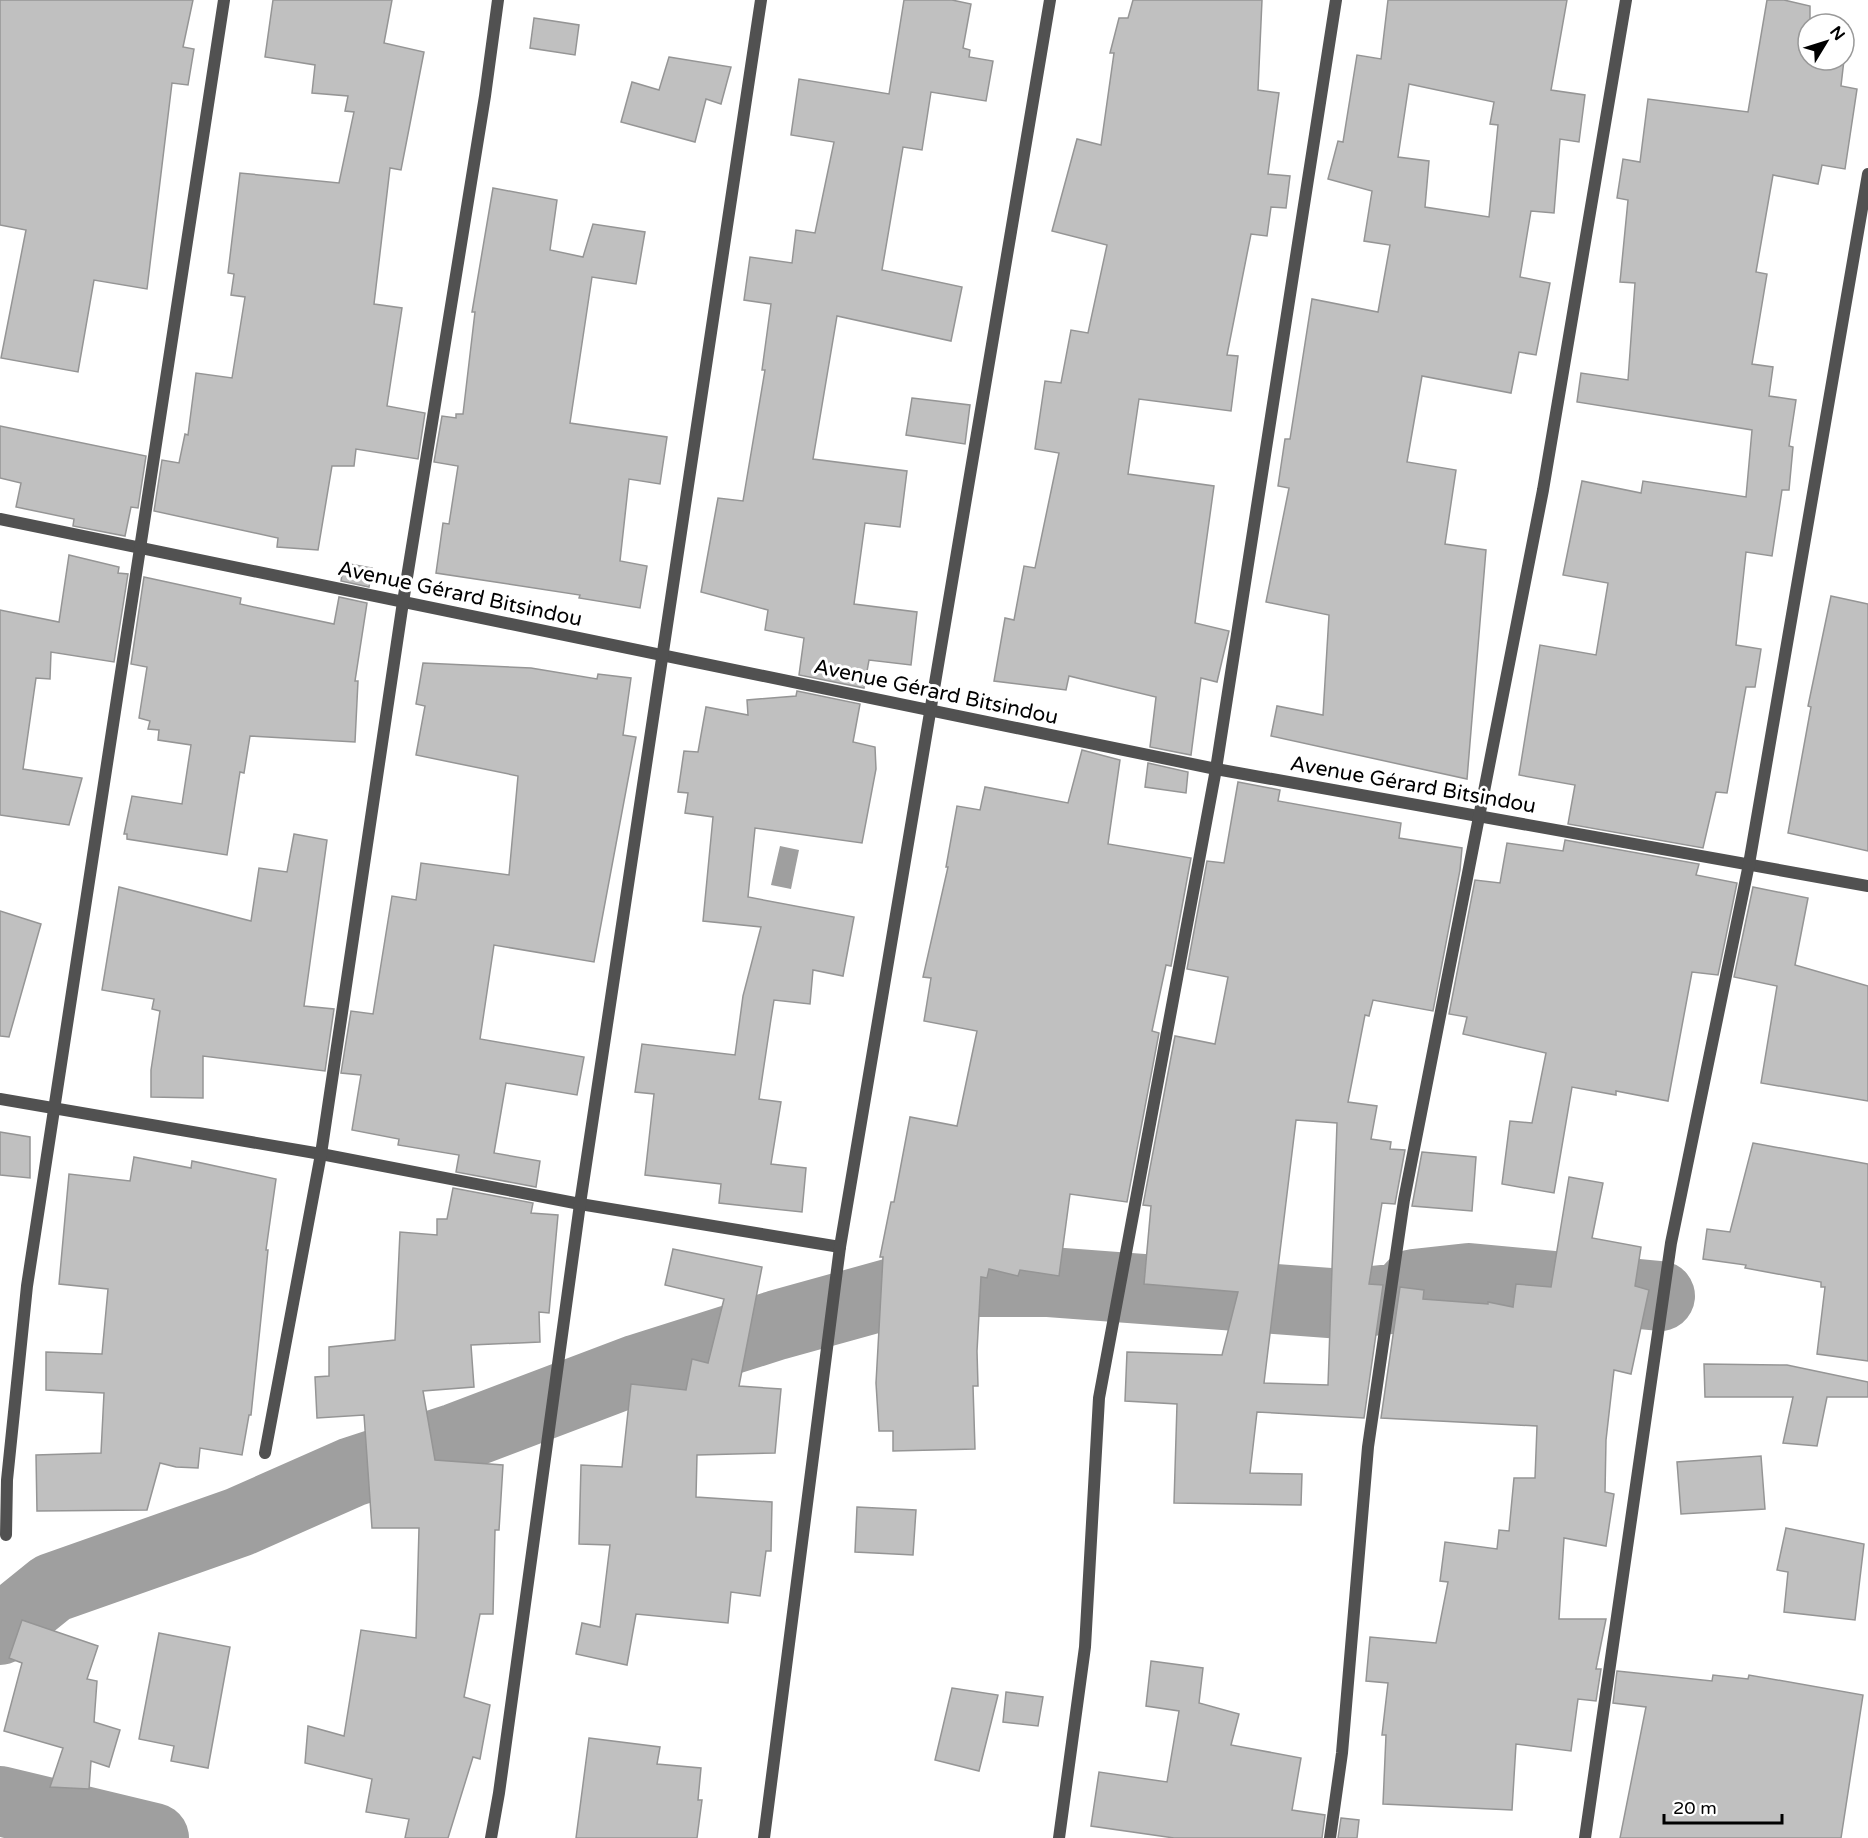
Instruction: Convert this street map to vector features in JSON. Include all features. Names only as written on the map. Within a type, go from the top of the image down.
[{"type":"street","points":[[6,1535],[7,1480],[27,1286],[224,0]]},
{"type":"street","points":[[265,1453],[321,1154],[403,602],[483,108],[498,0]]},
{"type":"street","points":[[491,1838],[580,1204],[761,0]]},
{"type":"street","points":[[764,1838],[840,1247],[1050,0]]},
{"type":"street","points":[[1059,1838],[1085,1647],[1099,1398],[1216,769],[1336,0]]},
{"type":"street","points":[[1330,1838],[1342,1753],[1368,1447],[1404,1200],[1542,490],[1626,0]]},
{"type":"street","points":[[1585,1838],[1671,1243],[1749,864],[1868,174]]},
{"type":"street","name":"Avenue Gérard Bitsindou","points":[[0,519],[1216,769],[1868,886]]},
{"type":"street","points":[[0,1099],[321,1154],[580,1204],[840,1247]]},
{"type":"shaded area","points":[[780,846],[799,850],[791,889],[771,885]]},
{"type":"building","points":[[0,0],[193,0],[183,47],[194,49],[188,85],[172,83],[147,289],[94,280],[78,372],[1,358],[26,230],[0,225]]},
{"type":"building","points":[[273,0],[392,0],[384,43],[424,52],[401,170],[390,168],[374,304],[402,308],[387,406],[425,413],[418,459],[356,449],[354,466],[332,466],[318,550],[277,547],[278,538],[154,511],[162,460],[179,463],[185,434],[188,435],[196,373],[232,378],[245,297],[231,295],[234,274],[228,273],[240,173],[339,183],[354,112],[345,111],[348,96],[312,93],[315,65],[265,57]]},
{"type":"building","points":[[904,0],[952,0],[971,4],[963,48],[970,50],[969,57],[993,61],[986,101],[931,92],[922,150],[903,147],[882,270],[962,287],[951,341],[837,316],[813,459],[907,471],[900,527],[865,523],[854,604],[917,612],[911,665],[869,660],[864,688],[799,675],[804,638],[765,630],[768,610],[701,592],[718,498],[743,501],[765,370],[762,370],[771,304],[744,300],[750,257],[792,263],[796,230],[815,233],[834,142],[791,135],[799,79],[889,94]]},
{"type":"building","points":[[1133,0],[1262,0],[1258,90],[1279,93],[1268,174],[1290,176],[1286,208],[1271,207],[1267,236],[1251,234],[1227,355],[1238,356],[1231,411],[1139,399],[1128,474],[1214,486],[1195,623],[1229,631],[1217,682],[1201,678],[1191,755],[1150,747],[1156,697],[1069,676],[1066,690],[994,681],[1005,618],[1014,620],[1024,566],[1035,568],[1059,453],[1035,449],[1045,381],[1061,383],[1071,330],[1088,333],[1107,245],[1052,231],[1077,139],[1101,145],[1114,53],[1110,53],[1119,18],[1128,18]]},
{"type":"building","points":[[1388,0],[1567,0],[1551,90],[1585,95],[1579,142],[1560,139],[1554,213],[1531,211],[1520,277],[1550,283],[1536,355],[1519,352],[1511,393],[1422,376],[1407,462],[1456,470],[1445,544],[1486,550],[1467,779],[1271,736],[1277,706],[1323,715],[1329,615],[1266,602],[1289,488],[1278,486],[1285,439],[1290,439],[1312,299],[1378,312],[1390,245],[1364,241],[1372,191],[1328,179],[1338,141],[1343,142],[1357,55],[1381,59]],"holes":[[[1409,84],[1494,102],[1490,124],[1498,125],[1489,217],[1425,207],[1429,161],[1398,157]]]},
{"type":"building","points":[[1767,0],[1784,0],[1810,6],[1810,12],[1796,12],[1796,72],[1843,72],[1841,86],[1857,89],[1845,169],[1822,165],[1818,184],[1773,175],[1756,272],[1767,274],[1752,364],[1773,367],[1769,396],[1796,400],[1789,446],[1793,447],[1789,490],[1782,490],[1772,556],[1746,552],[1736,645],[1761,649],[1755,687],[1746,687],[1727,793],[1716,792],[1703,848],[1568,824],[1575,785],[1519,775],[1540,645],[1596,655],[1608,583],[1563,575],[1582,481],[1641,493],[1643,481],[1746,497],[1752,430],[1577,402],[1581,373],[1628,380],[1635,283],[1620,282],[1628,200],[1617,198],[1623,159],[1640,162],[1648,99],[1748,112]]},
{"type":"building","points":[[534,18],[579,25],[575,55],[530,48]]},
{"type":"building","points":[[669,57],[731,67],[721,104],[706,99],[695,142],[621,122],[632,82],[659,90]]},
{"type":"building","points":[[493,188],[557,200],[550,250],[583,257],[593,224],[645,232],[636,284],[592,277],[570,423],[667,437],[660,484],[629,479],[620,561],[647,566],[640,608],[579,598],[580,595],[436,573],[443,523],[449,524],[458,466],[434,462],[442,416],[456,418],[456,414],[463,414],[475,312],[472,312]]},
{"type":"building","points":[[912,398],[970,405],[965,444],[906,435]]},
{"type":"building","points":[[0,426],[146,456],[138,508],[131,507],[125,536],[73,526],[74,519],[16,507],[21,483],[0,478]]},
{"type":"building","points":[[69,555],[119,567],[118,573],[128,574],[114,662],[51,652],[50,679],[36,678],[23,769],[82,778],[69,825],[0,815],[0,610],[59,622]]},
{"type":"building","points":[[344,563],[372,568],[369,587],[341,581]]},
{"type":"building","points":[[144,577],[241,598],[240,604],[334,624],[339,597],[367,603],[355,681],[358,681],[355,742],[250,736],[244,773],[240,772],[227,855],[127,839],[127,834],[124,834],[132,796],[182,804],[191,745],[158,740],[159,730],[148,729],[150,721],[139,718],[147,667],[131,664]]},
{"type":"building","points":[[1831,596],[1868,604],[1868,851],[1788,833],[1811,707],[1808,706]]},
{"type":"building","points":[[423,663],[531,668],[597,679],[598,674],[631,678],[623,735],[636,737],[594,962],[494,945],[480,1039],[584,1057],[577,1095],[506,1083],[494,1153],[540,1161],[536,1187],[456,1172],[459,1155],[398,1145],[399,1139],[352,1130],[361,1075],[341,1073],[351,1011],[373,1014],[392,896],[416,900],[421,863],[509,875],[518,776],[416,755],[425,706],[416,704]]},
{"type":"building","points":[[797,691],[860,704],[853,742],[875,747],[876,769],[862,843],[755,828],[748,897],[854,917],[843,976],[813,970],[810,1004],[774,1000],[759,1099],[781,1102],[771,1164],[806,1168],[802,1212],[719,1203],[721,1184],[645,1175],[654,1094],[635,1092],[642,1044],[735,1055],[743,996],[761,927],[703,921],[713,817],[685,813],[688,793],[678,792],[684,751],[698,752],[706,707],[748,715],[747,700],[796,696]]},
{"type":"building","points":[[1082,750],[1120,760],[1108,844],[1191,858],[1171,966],[1166,965],[1152,1031],[1159,1033],[1127,1202],[1070,1194],[1059,1276],[1020,1270],[1018,1276],[989,1269],[987,1278],[981,1277],[977,1351],[978,1386],[973,1386],[975,1449],[893,1451],[893,1431],[879,1431],[876,1383],[883,1257],[880,1257],[891,1202],[894,1202],[910,1117],[957,1126],[977,1031],[924,1021],[931,978],[923,977],[948,867],[946,867],[957,806],[980,810],[985,787],[1068,803]]},
{"type":"building","points":[[1148,763],[1188,772],[1186,793],[1145,787]]},
{"type":"building","points":[[1238,782],[1280,790],[1278,801],[1401,823],[1399,838],[1462,848],[1460,870],[1433,1011],[1373,1000],[1369,1016],[1365,1015],[1348,1102],[1377,1106],[1371,1139],[1391,1142],[1390,1149],[1405,1150],[1395,1204],[1382,1203],[1369,1284],[1383,1285],[1364,1418],[1257,1412],[1250,1473],[1302,1474],[1301,1505],[1174,1503],[1177,1404],[1125,1401],[1127,1352],[1222,1355],[1238,1292],[1144,1284],[1151,1206],[1143,1205],[1175,1036],[1215,1044],[1228,977],[1187,969],[1207,861],[1224,863]],"holes":[[[1296,1120],[1337,1123],[1328,1385],[1264,1383]]]},
{"type":"building","points":[[294,834],[327,840],[304,1006],[334,1009],[325,1071],[203,1056],[203,1098],[151,1097],[151,1070],[160,1011],[152,1009],[154,999],[102,990],[119,887],[251,921],[259,868],[287,872]]},
{"type":"building","points":[[1565,840],[1699,864],[1696,875],[1737,883],[1718,975],[1692,972],[1668,1101],[1616,1091],[1616,1095],[1572,1087],[1554,1193],[1502,1184],[1510,1121],[1532,1123],[1546,1053],[1463,1034],[1467,1017],[1449,1014],[1475,880],[1500,883],[1507,843],[1563,851]]},
{"type":"building","points":[[1753,887],[1808,898],[1795,965],[1868,986],[1868,1101],[1761,1083],[1777,986],[1734,977]]},
{"type":"building","points":[[0,911],[41,924],[9,1037],[0,1036]]},
{"type":"building","points":[[0,1132],[30,1137],[30,1178],[0,1175]]},
{"type":"building","points":[[1753,1143],[1868,1164],[1868,1361],[1817,1354],[1825,1287],[1821,1287],[1821,1282],[1745,1268],[1746,1265],[1703,1259],[1707,1229],[1730,1232]]},
{"type":"building","points":[[1422,1152],[1476,1157],[1472,1211],[1412,1206]]},
{"type":"building","points":[[134,1157],[191,1168],[192,1161],[276,1179],[266,1250],[268,1250],[251,1415],[249,1415],[242,1455],[200,1448],[198,1468],[176,1467],[160,1463],[147,1510],[37,1511],[36,1455],[101,1453],[104,1393],[46,1390],[46,1352],[102,1354],[108,1289],[59,1284],[69,1174],[130,1181]]},
{"type":"building","points":[[1569,1177],[1603,1183],[1592,1238],[1641,1247],[1635,1286],[1649,1290],[1631,1374],[1614,1370],[1606,1440],[1605,1492],[1614,1494],[1606,1546],[1564,1538],[1559,1619],[1606,1619],[1596,1669],[1601,1669],[1596,1701],[1578,1699],[1571,1751],[1516,1744],[1512,1810],[1383,1804],[1386,1735],[1382,1735],[1388,1683],[1366,1681],[1370,1637],[1436,1643],[1448,1582],[1440,1581],[1445,1542],[1497,1549],[1499,1530],[1509,1531],[1514,1478],[1535,1478],[1537,1426],[1381,1418],[1400,1287],[1424,1290],[1423,1299],[1488,1304],[1488,1302],[1513,1307],[1516,1284],[1551,1287]]},
{"type":"building","points":[[453,1188],[533,1203],[531,1213],[558,1215],[549,1313],[539,1312],[540,1342],[471,1345],[474,1387],[423,1391],[435,1460],[503,1465],[499,1530],[495,1530],[493,1614],[480,1614],[464,1697],[490,1705],[480,1759],[473,1757],[448,1838],[405,1838],[409,1819],[366,1812],[372,1779],[305,1763],[308,1726],[344,1736],[361,1630],[416,1638],[419,1528],[372,1528],[364,1415],[317,1418],[315,1377],[329,1376],[329,1347],[395,1340],[400,1232],[437,1235],[437,1219],[447,1219]]},
{"type":"building","points":[[673,1249],[762,1267],[739,1386],[781,1389],[775,1453],[697,1455],[696,1497],[772,1502],[771,1551],[766,1551],[760,1596],[731,1592],[728,1623],[636,1614],[627,1665],[576,1654],[582,1623],[600,1627],[610,1545],[579,1544],[581,1465],[622,1467],[631,1384],[686,1390],[692,1359],[708,1363],[724,1299],[665,1285]]},
{"type":"building","points":[[1704,1364],[1787,1365],[1868,1382],[1868,1397],[1827,1397],[1817,1446],[1783,1443],[1793,1397],[1705,1397]]},
{"type":"building","points":[[1761,1456],[1765,1509],[1681,1514],[1677,1462]]},
{"type":"building","points":[[857,1507],[916,1510],[913,1555],[855,1552]]},
{"type":"building","points":[[1786,1528],[1864,1544],[1855,1620],[1784,1612],[1788,1572],[1777,1570]]},
{"type":"building","points":[[22,1620],[98,1646],[87,1679],[97,1681],[94,1722],[120,1730],[109,1767],[91,1761],[89,1789],[50,1787],[63,1748],[4,1731],[22,1663],[9,1658]]},
{"type":"building","points":[[159,1633],[230,1647],[208,1768],[171,1761],[174,1746],[139,1739]]},
{"type":"building","points":[[1151,1661],[1203,1668],[1199,1703],[1239,1714],[1231,1745],[1301,1758],[1292,1810],[1325,1815],[1322,1838],[1174,1838],[1091,1826],[1099,1772],[1167,1782],[1179,1711],[1146,1706]]},
{"type":"building","points":[[1617,1671],[1712,1681],[1713,1675],[1748,1679],[1749,1675],[1863,1695],[1841,1838],[1620,1838],[1646,1707],[1613,1703]]},
{"type":"building","points":[[952,1688],[998,1695],[979,1771],[935,1760]]},
{"type":"building","points":[[1006,1692],[1043,1697],[1038,1726],[1003,1722]]},
{"type":"building","points":[[589,1738],[660,1747],[657,1764],[701,1768],[698,1800],[702,1800],[697,1838],[576,1838]]},
{"type":"building","points":[[1341,1818],[1359,1820],[1357,1838],[1338,1838]]},
{"type":"waterway","points":[[0,1630],[52,1588],[239,1522],[352,1472],[456,1438],[638,1369],[777,1325],[932,1282],[1049,1282],[1343,1304],[1401,1298],[1414,1284],[1469,1278],[1660,1296]]},
{"type":"waterway","points":[[0,1801],[154,1838]]}]
